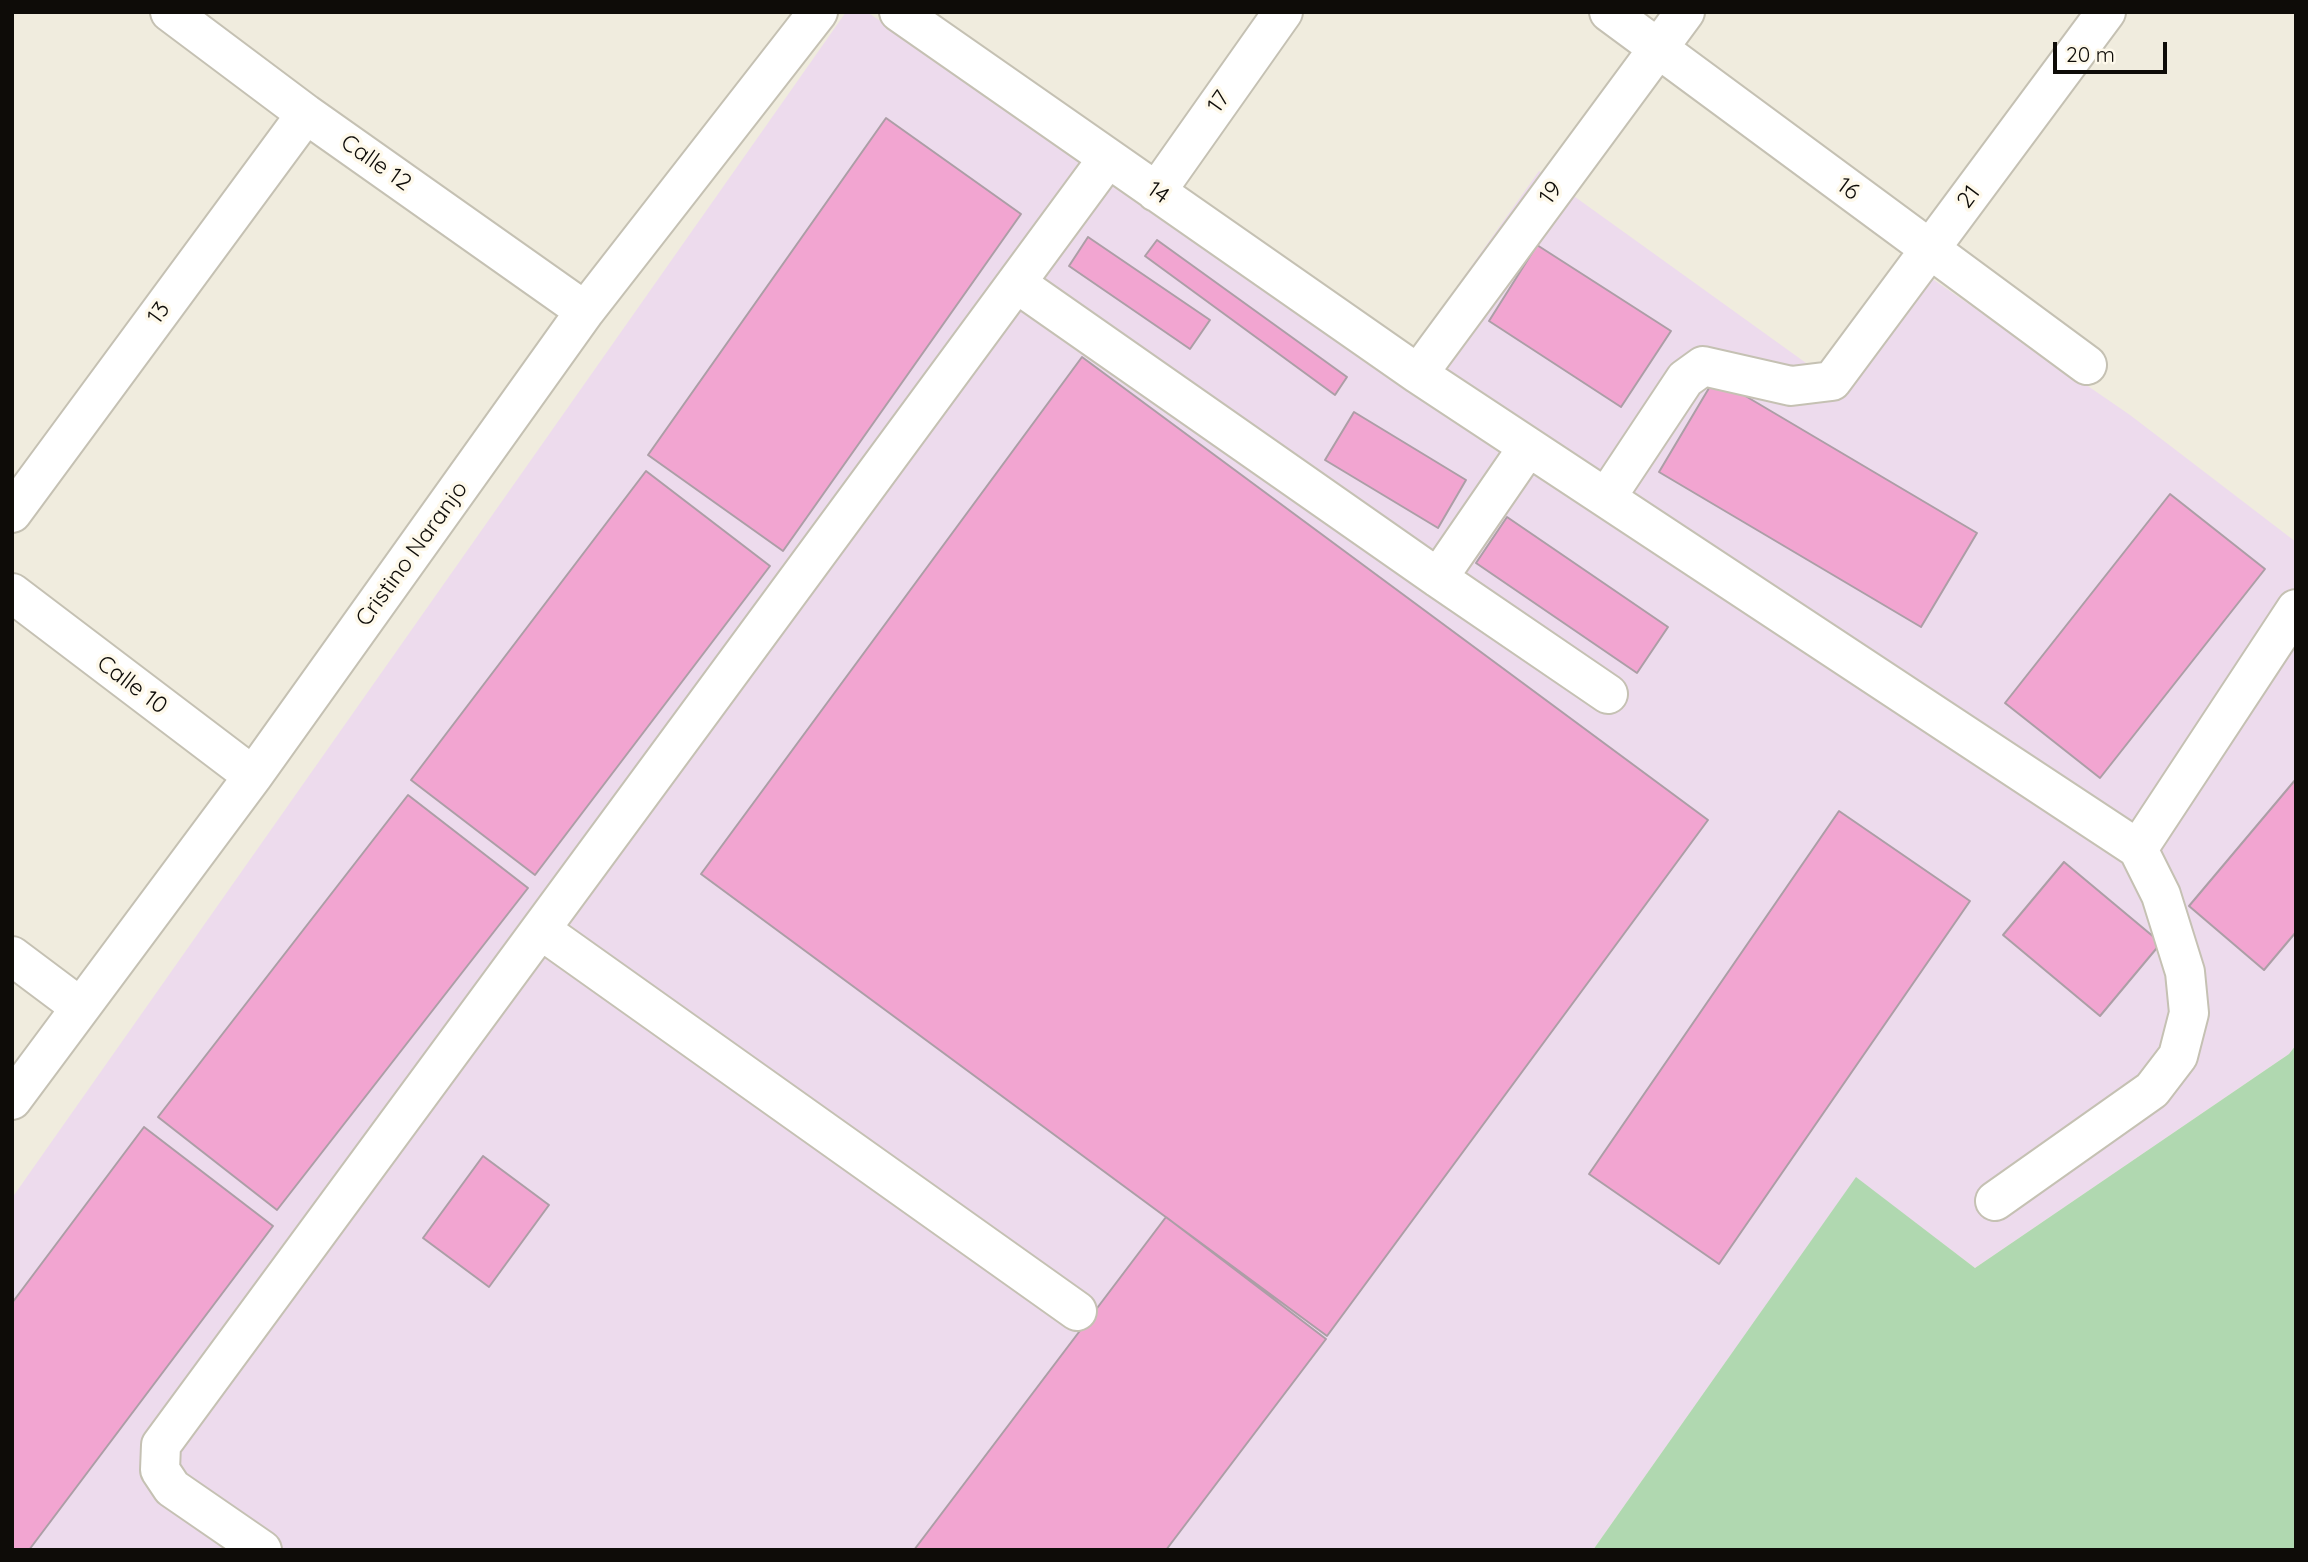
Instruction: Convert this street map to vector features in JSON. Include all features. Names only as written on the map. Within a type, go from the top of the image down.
[{"type":"street","name":"Calle 12","points":[[170,12],[306,114],[585,312]]},
{"type":"street","name":"Cristino Naranjo","points":[[12,1100],[253,776],[585,312],[818,12]]},
{"type":"street","name":"14","points":[[899,12],[1418,374],[2138,849]]},
{"type":"street","name":"17","points":[[1156,192],[1283,12]]},
{"type":"street","name":"16","points":[[1609,12],[2087,365]]},
{"type":"street","name":"19","points":[[1418,374],[1685,12]]},
{"type":"street","name":"21","points":[[1606,498],[1685,379],[1703,366],[1791,386],[1832,381],[2106,12]]},
{"type":"street","name":"13","points":[[12,513],[306,114]]},
{"type":"street","points":[[262,1550],[172,1489],[160,1470],[161,1445],[1108,158]]},
{"type":"street","points":[[1016,283],[1608,694]]},
{"type":"street","points":[[1438,578],[1528,447]]},
{"type":"street","name":"Calle 10","points":[[12,593],[253,776]]},
{"type":"street","points":[[1995,1201],[2152,1090],[2178,1056],[2189,1013],[2185,972],[2161,895],[2138,849],[2296,609]]},
{"type":"street","points":[[541,930],[1077,1311]]},
{"type":"street","points":[[12,956],[80,1007]]},
{"type":"shaded area","points":[[846,12],[867,12],[1396,372],[1539,171],[1845,391],[1931,278],[2130,415],[2296,542],[2296,1045],[2289,1054],[1975,1268],[1856,1178],[1593,1550],[12,1550],[12,1198]]},
{"type":"green space","points":[[2296,1045],[2296,1550],[1593,1550],[1856,1177],[1975,1268],[2289,1054]]},
{"type":"building","points":[[886,118],[1021,214],[783,551],[648,455]]},
{"type":"building","points":[[1088,237],[1210,320],[1190,349],[1069,266]]},
{"type":"building","points":[[1157,240],[1347,377],[1335,395],[1145,256]]},
{"type":"building","points":[[1537,245],[1671,331],[1621,407],[1489,321]]},
{"type":"building","points":[[1082,357],[1708,820],[1327,1336],[701,874]]},
{"type":"building","points":[[1715,378],[1977,533],[1921,627],[1659,472]]},
{"type":"building","points":[[1354,412],[1466,480],[1438,528],[1325,460]]},
{"type":"building","points":[[646,471],[770,566],[535,875],[411,780]]},
{"type":"building","points":[[2170,494],[2265,569],[2100,778],[2005,703]]},
{"type":"building","points":[[1507,517],[1668,627],[1637,673],[1476,563]]},
{"type":"building","points":[[2296,779],[2296,932],[2264,970],[2189,906]]},
{"type":"building","points":[[408,795],[528,888],[277,1210],[158,1117]]},
{"type":"building","points":[[1839,811],[1970,901],[1719,1264],[1589,1174]]},
{"type":"building","points":[[2064,862],[2161,943],[2100,1016],[2003,935]]},
{"type":"building","points":[[144,1127],[273,1226],[29,1550],[12,1550],[12,1303]]},
{"type":"building","points":[[483,1156],[549,1205],[489,1287],[423,1238]]},
{"type":"building","points":[[1166,1217],[1326,1339],[1166,1550],[914,1550]]}]
